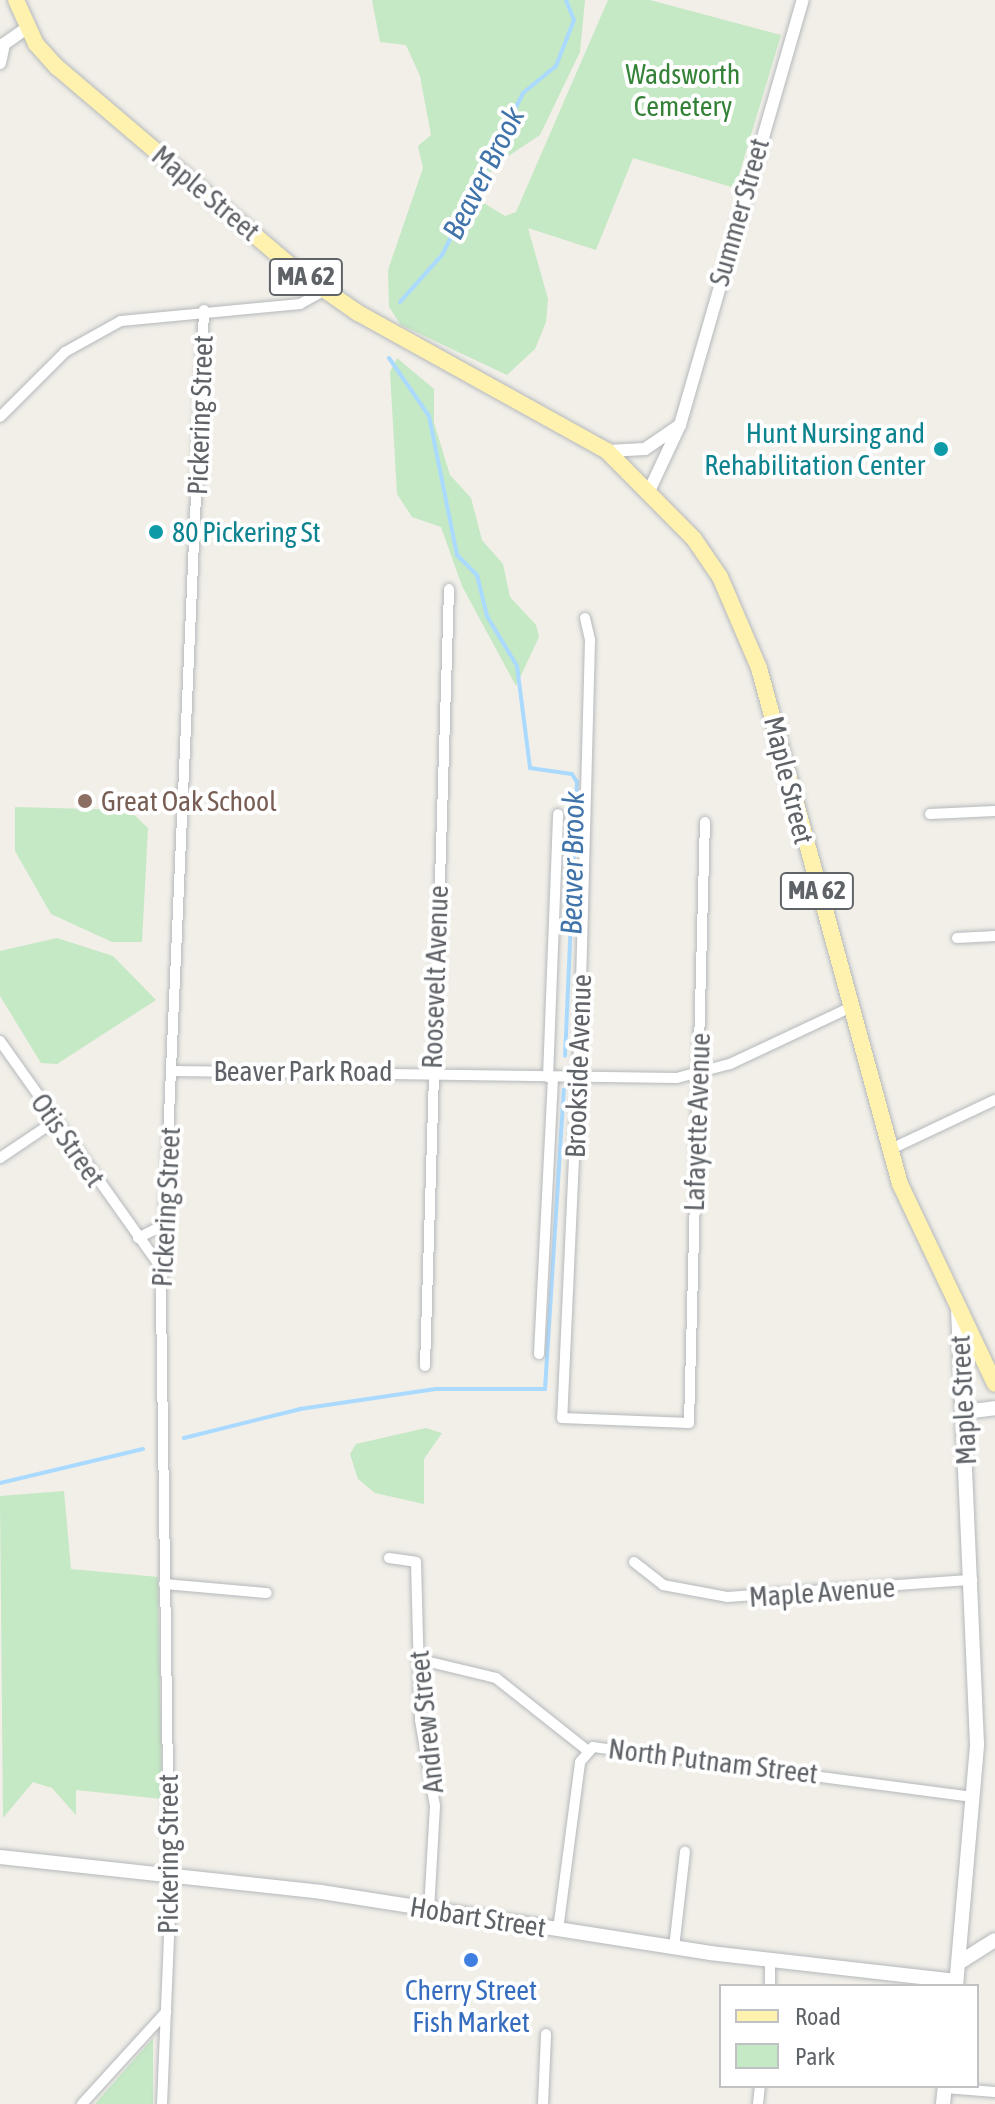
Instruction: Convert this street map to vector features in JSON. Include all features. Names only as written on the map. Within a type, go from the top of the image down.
[{"type":"main road","name":"Maple Street","points":[[16,0],[28,27],[69,77],[323,291],[607,451],[650,489],[720,577],[759,668],[889,1150],[957,1308],[972,1580],[974,1797],[956,1983]]},
{"type":"main road","name":"MA 62","points":[[957,1308],[995,1384]]},
{"type":"main road","points":[[964,1412],[995,1408]]},
{"type":"main road","name":"Hobart Street","points":[[0,1857],[169,1875],[429,1909],[674,1948],[956,1983]]},
{"type":"main road","points":[[960,1962],[995,1940]]},
{"type":"street","name":"Summer Street","points":[[650,489],[680,425],[803,0]]},
{"type":"street","points":[[0,63],[4,44],[28,27]]},
{"type":"street","points":[[0,417],[84,336],[121,321],[204,310],[300,304],[323,291]]},
{"type":"street","name":"Pickering Street","points":[[162,2104],[169,1875],[162,1269],[204,310]]},
{"type":"street","points":[[607,451],[645,449],[680,425]]},
{"type":"street","name":"Roosevelt Avenue","points":[[425,1366],[449,589]]},
{"type":"street","name":"Brookside Avenue","points":[[562,1418],[578,1078],[590,640],[585,618]]},
{"type":"street","points":[[930,814],[995,811]]},
{"type":"street","name":"Brookside Avenue","points":[[539,1354],[558,814]]},
{"type":"street","name":"Lafayette Avenue","points":[[562,1418],[689,1423],[701,1075],[705,822]]},
{"type":"street","points":[[957,938],[995,936]]},
{"type":"street","name":"Beaver Park Road","points":[[173,1071],[432,1071],[578,1078],[701,1075],[849,1008]]},
{"type":"street","name":"Otis Street","points":[[0,1041],[162,1269]]},
{"type":"street","points":[[889,1150],[995,1100]]},
{"type":"street","points":[[0,1158],[55,1121]]},
{"type":"street","points":[[138,1238],[165,1224]]},
{"type":"street","name":"Andrew Street","points":[[389,1558],[416,1562],[417,1659],[435,1806],[429,1909]]},
{"type":"street","name":"Maple Avenue","points":[[634,1562],[663,1585],[727,1597],[972,1580]]},
{"type":"street","points":[[164,1584],[267,1593]]},
{"type":"street","points":[[417,1659],[496,1678],[588,1751]]},
{"type":"street","name":"North Putnam Street","points":[[558,1930],[580,1762],[588,1751],[614,1745],[974,1797]]},
{"type":"street","points":[[674,1948],[685,1852]]},
{"type":"street","points":[[770,1961],[770,1984]]},
{"type":"street","points":[[82,2104],[166,2012]]},
{"type":"street","points":[[543,2104],[546,2034]]},
{"type":"street","points":[[955,2088],[995,2092]]},
{"type":"green space","name":"Wadsworth Cemetery","points":[[372,0],[585,0],[580,52],[540,135],[495,165],[483,187],[482,202],[505,216],[516,212],[608,0],[650,0],[781,35],[735,188],[633,158],[596,250],[528,228],[548,299],[546,322],[535,349],[507,375],[401,325],[389,307],[388,270],[423,168],[418,146],[431,135],[420,76],[406,45],[380,42]]},
{"type":"green space","points":[[397,358],[434,389],[434,423],[450,475],[471,498],[482,540],[503,564],[510,597],[536,625],[539,637],[516,686],[462,586],[441,527],[412,517],[397,494],[390,372]]},
{"type":"green space","points":[[15,807],[129,810],[148,828],[142,942],[112,942],[51,914],[15,851]]},
{"type":"green space","points":[[57,938],[113,956],[156,1000],[57,1064],[41,1063],[0,996],[0,951]]},
{"type":"green space","points":[[426,1428],[442,1433],[424,1459],[424,1504],[375,1493],[358,1479],[350,1454],[356,1444]]},
{"type":"green space","points":[[64,1491],[71,1569],[158,1577],[162,1799],[76,1790],[76,1815],[52,1788],[33,1782],[3,1818],[0,1496]]},
{"type":"green space","points":[[153,2038],[153,2104],[95,2104]]},
{"type":"waterway","name":"Beaver Brook","points":[[400,302],[442,255],[523,93],[556,66],[574,20],[566,0]]},
{"type":"waterway","name":"Beaver Brook","points":[[389,358],[429,416],[457,555],[477,575],[487,616],[517,666],[530,768],[572,774],[577,782],[565,1056]]},
{"type":"waterway","name":"Beaver Brook","points":[[184,1438],[300,1409],[436,1389],[545,1389],[564,1090]]},
{"type":"waterway","name":"Beaver Brook","points":[[0,1483],[143,1449]]},
{"type":"place","name":"Hunt Nursing and Rehabilitation Center","points":[[941,449]]},
{"type":"place","name":"80 Pickering St","points":[[156,532]]},
{"type":"place","name":"Great Oak School","points":[[85,801]]},
{"type":"place","name":"Cherry Street Fish Market","points":[[471,1960]]}]
